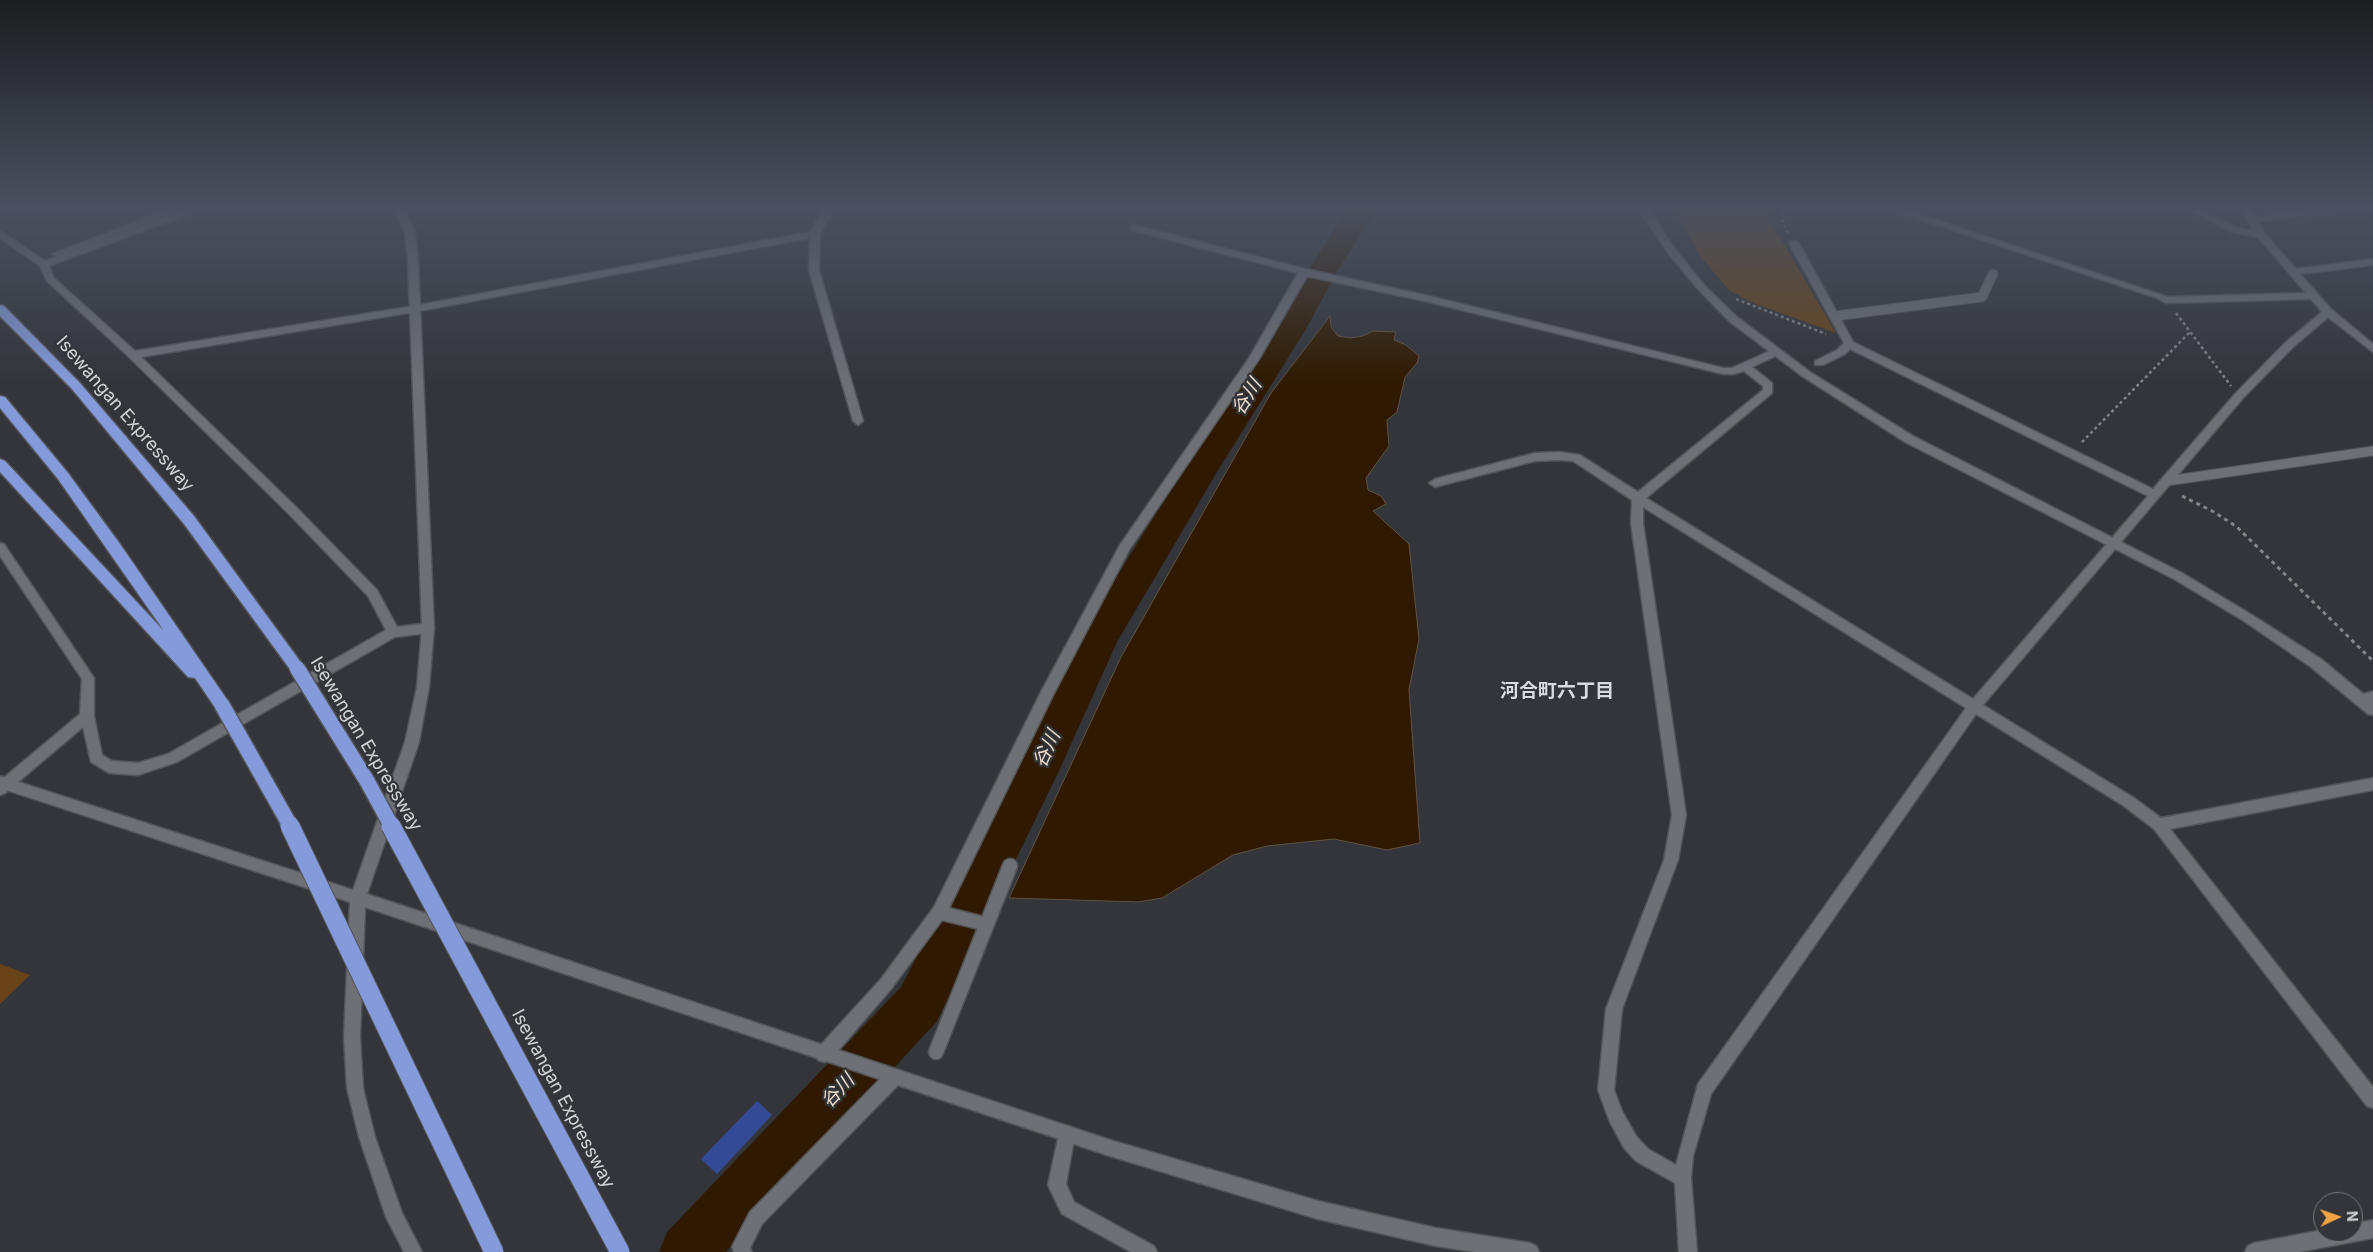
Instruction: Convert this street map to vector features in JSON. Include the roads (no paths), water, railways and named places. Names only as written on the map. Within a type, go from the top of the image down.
[{"type":"highway","name":"Isewangan Expressway","points":[[0,309],[76,386],[132,451],[189,520],[297,668],[367,781],[620,1252]]},
{"type":"highway","points":[[0,400],[63,476],[115,548],[222,706],[288,824],[349,945],[494,1252]]},
{"type":"highway","points":[[0,464],[222,706]]},
{"type":"street","points":[[45,267],[50,279],[133,355],[291,509],[373,593],[393,632]]},
{"type":"street","points":[[412,267],[428,628],[423,687],[412,742],[358,898],[352,1038],[355,1088],[367,1137],[395,1217],[413,1252]]},
{"type":"street","points":[[133,355],[414,309],[636,267]]},
{"type":"street","points":[[814,267],[858,421]]},
{"type":"street","points":[[1286,267],[1429,299],[1723,371],[1734,371],[1776,352]]},
{"type":"street","points":[[1684,267],[1701,288],[1734,319],[1776,352],[1856,407],[1909,439],[2178,576],[2248,618],[2367,698],[2373,710]]},
{"type":"street","points":[[1808,267],[1849,344],[2072,452],[2162,488]]},
{"type":"street","points":[[2073,267],[2160,296],[2166,300],[2314,296]]},
{"type":"street","points":[[2288,267],[2328,312],[2373,349]]},
{"type":"street","points":[[2292,272],[2329,267]]},
{"type":"street","points":[[825,1054],[886,984],[944,912],[1048,692],[1124,548],[1254,359],[1307,273]]},
{"type":"street","points":[[1688,1252],[1683,1178],[1685,1156],[1704,1090],[1975,706],[2239,396],[2289,345],[2328,312]]},
{"type":"street","points":[[1819,363],[1841,352],[1849,344]]},
{"type":"street","points":[[1683,1178],[1642,1155],[1630,1142],[1616,1116],[1606,1090],[1614,1009],[1671,860],[1679,815],[1637,523],[1638,498],[1768,391],[1768,385],[1745,366]]},
{"type":"street","points":[[1435,483],[1535,457],[1560,456],[1576,458],[2129,802],[2159,825],[2373,1100]]},
{"type":"street","points":[[0,547],[88,678],[87,716],[96,758],[109,767],[138,769],[172,758],[393,632],[428,628]]},
{"type":"street","points":[[2,785],[87,716]]},
{"type":"street","points":[[2159,825],[2373,784]]},
{"type":"street","points":[[2,785],[358,898],[1067,1134],[1318,1210],[1436,1237],[1530,1252]]},
{"type":"street","points":[[944,912],[987,924]]},
{"type":"street","points":[[743,1252],[741,1247],[756,1218],[893,1076]]},
{"type":"street","points":[[1067,1134],[1057,1185],[1068,1208],[1148,1252]]},
{"type":"street","points":[[2254,1252],[2373,1229]]},
{"type":"lane","points":[[1835,316],[1982,297],[1993,274]]},
{"type":"lane","points":[[2162,488],[2373,451]]},
{"type":"lane","points":[[936,1052],[1010,866]]},
{"type":"waterway","name":"谷川","points":[[687,1252],[737,1201],[919,1004],[1036,773],[1099,638],[1202,467],[1290,329],[1325,267]]},
{"type":"district","name":"河合町六丁目","points":[[1557,691]]}]
